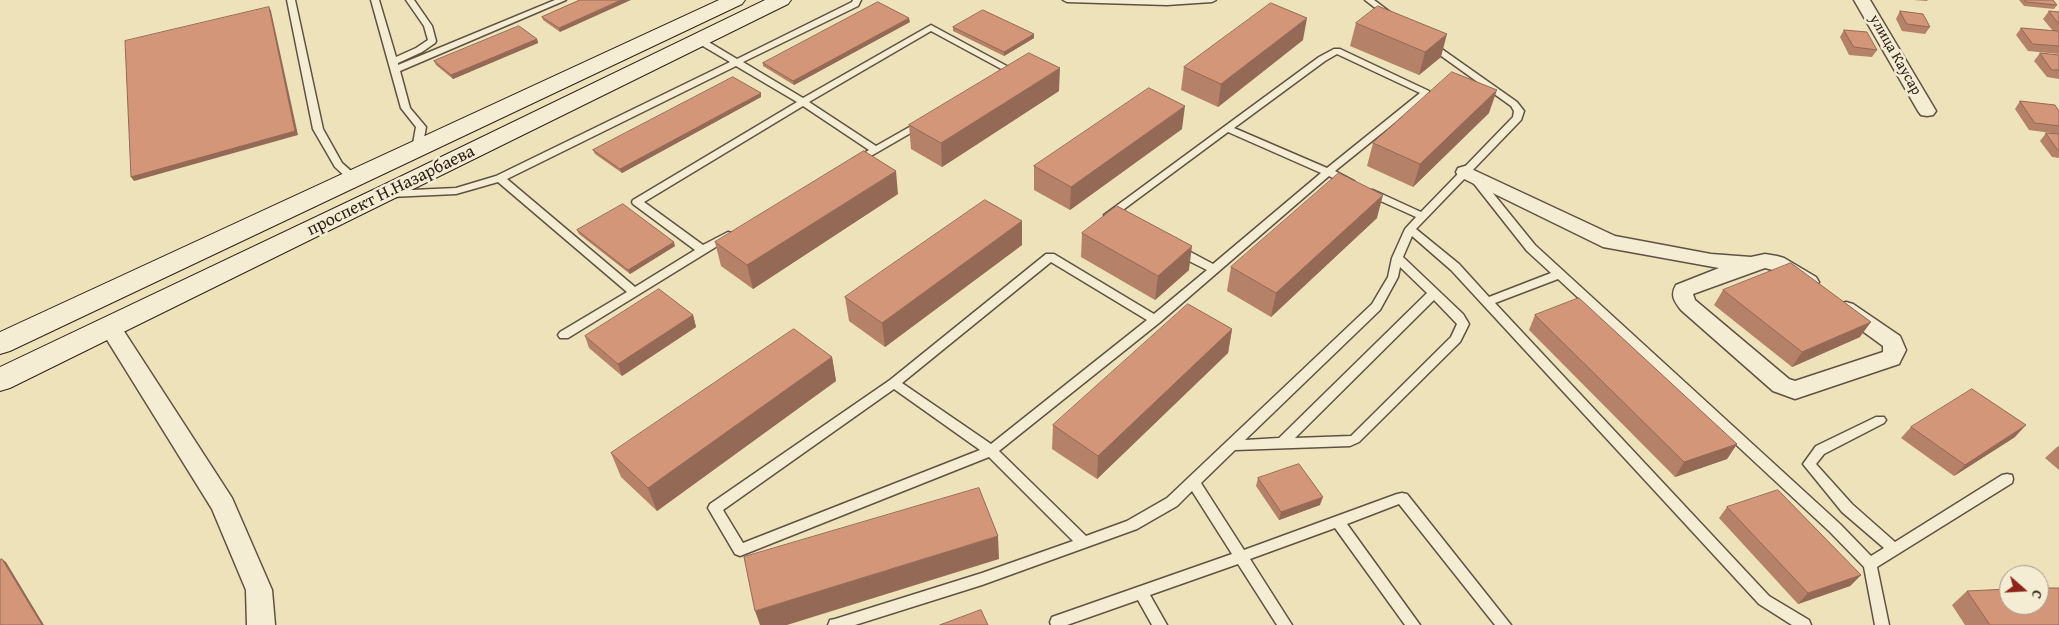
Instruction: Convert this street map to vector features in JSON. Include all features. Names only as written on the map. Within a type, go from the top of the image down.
[{"type":"main road","name":"проспект Н.Назарбаева","points":[[0,344],[735,0]]},
{"type":"main road","name":"проспект Н.Назарбаева","points":[[0,380],[386,194],[781,0]]},
{"type":"street","name":"улица Каусар","points":[[1862,0],[1927,110]]},
{"type":"street","points":[[1470,175],[1610,242],[1711,261],[1751,264],[1765,261],[1778,263],[1798,274],[1892,342],[1895,350],[1891,358],[1795,390],[1774,382],[1688,305],[1684,298],[1684,290],[1751,264]]},
{"type":"street","points":[[110,327],[223,505],[259,590],[261,625]]},
{"type":"lane","points":[[290,0],[318,129],[338,165],[354,179]]},
{"type":"lane","points":[[375,0],[406,108],[421,127],[416,149]]},
{"type":"lane","points":[[394,66],[432,41],[428,26],[410,0]]},
{"type":"lane","points":[[394,66],[562,0]]},
{"type":"lane","points":[[386,194],[456,191],[500,178],[855,4],[857,0]]},
{"type":"lane","points":[[1068,0],[1167,3],[1212,0]]},
{"type":"lane","points":[[1369,0],[1401,23]]},
{"type":"lane","points":[[703,250],[637,202],[803,102],[931,28],[1016,69],[995,80]]},
{"type":"lane","points":[[835,625],[982,579],[1132,524],[1172,502],[1376,307],[1394,277],[1398,258],[1410,229],[1422,216],[1470,175],[1518,118],[1519,111],[1514,104],[1418,35]]},
{"type":"lane","points":[[699,40],[803,102],[876,150]]},
{"type":"lane","points":[[1118,220],[1109,215],[1322,59],[1337,51],[1426,93],[1328,172],[1155,320],[991,451],[740,550],[715,508],[894,383],[1050,257],[1155,320]]},
{"type":"lane","points":[[850,165],[928,120]]},
{"type":"lane","points":[[1227,128],[1422,216]]},
{"type":"lane","points":[[1470,175],[1531,248],[1834,528],[1870,564],[1882,625]]},
{"type":"lane","points":[[500,178],[634,292]]},
{"type":"lane","points":[[1410,229],[1455,267],[1764,600],[1804,625]]},
{"type":"lane","points":[[564,335],[738,230]]},
{"type":"lane","points":[[1170,247],[1214,269]]},
{"type":"lane","points":[[1232,446],[1350,441],[1360,436],[1456,339],[1462,324],[1459,317],[1398,258]]},
{"type":"lane","points":[[1487,302],[1559,274]]},
{"type":"lane","points":[[1281,444],[1434,293]]},
{"type":"lane","points":[[894,383],[991,451],[1083,542]]},
{"type":"lane","points":[[1880,420],[1820,450],[1809,464],[1847,508],[1894,549]]},
{"type":"lane","points":[[1870,564],[2007,479]]},
{"type":"lane","points":[[1193,482],[1285,625]]},
{"type":"lane","points":[[1058,625],[1057,622],[1242,558],[1402,498],[1504,625]]},
{"type":"lane","points":[[1338,522],[1413,625]]},
{"type":"lane","points":[[1141,592],[1160,625]]},
{"type":"building","points":[[580,0],[621,0],[559,28],[542,17]]},
{"type":"building","points":[[2025,0],[2053,0],[2057,5],[2026,2]]},
{"type":"building","points":[[878,2],[909,18],[793,81],[763,63]]},
{"type":"building","points":[[1271,3],[1307,18],[1221,84],[1184,67]]},
{"type":"building","points":[[1378,6],[1447,34],[1425,52],[1356,23]]},
{"type":"building","points":[[269,7],[295,131],[131,177],[125,41]]},
{"type":"building","points":[[983,10],[1034,34],[1004,52],[953,27]]},
{"type":"building","points":[[1900,11],[1923,14],[1930,27],[1907,24]]},
{"type":"building","points":[[2049,11],[2059,12],[2059,24]]},
{"type":"building","points":[[519,26],[537,39],[451,75],[434,61]]},
{"type":"building","points":[[2021,28],[2058,31],[2059,46],[2033,44]]},
{"type":"building","points":[[1844,30],[1867,32],[1877,50],[1854,47]]},
{"type":"building","points":[[1029,53],[1060,68],[941,143],[909,125]]},
{"type":"building","points":[[2040,53],[2059,55],[2059,70],[2052,70]]},
{"type":"building","points":[[1452,72],[1497,90],[1420,164],[1373,143]]},
{"type":"building","points":[[733,77],[761,93],[620,169],[593,150]]},
{"type":"building","points":[[1149,88],[1185,106],[1071,187],[1034,166]]},
{"type":"building","points":[[2020,101],[2055,105],[2059,111],[2059,126],[2035,123]]},
{"type":"building","points":[[2046,133],[2059,134],[2059,150],[2058,150]]},
{"type":"building","points":[[864,151],[896,171],[747,265],[715,242]]},
{"type":"building","points":[[1339,173],[1383,195],[1276,293],[1231,267]]},
{"type":"building","points":[[985,200],[1022,221],[882,323],[845,297]]},
{"type":"building","points":[[623,204],[674,242],[628,270],[577,230]]},
{"type":"building","points":[[1117,206],[1192,246],[1158,276],[1082,233]]},
{"type":"building","points":[[1791,263],[1871,322],[1802,352],[1723,290]]},
{"type":"building","points":[[659,289],[693,315],[618,364],[585,336]]},
{"type":"building","points":[[1579,298],[1737,444],[1684,462],[1535,315]]},
{"type":"building","points":[[1188,304],[1232,329],[1098,456],[1053,425]]},
{"type":"building","points":[[794,329],[832,357],[648,488],[611,453]]},
{"type":"building","points":[[1972,389],[2026,425],[1965,465],[1911,427]]},
{"type":"building","points":[[1299,464],[1323,497],[1281,512],[1258,478]]},
{"type":"building","points":[[979,488],[998,536],[755,611],[744,557]]},
{"type":"building","points":[[1778,490],[1861,575],[1808,593],[1727,507]]},
{"type":"building","points":[[2,559],[42,625],[0,625],[0,560]]},
{"type":"building","points":[[2049,588],[2059,588],[2059,625],[1990,625],[1967,591],[1999,589],[1999,615],[2049,615]]},
{"type":"building","points":[[981,610],[988,625],[940,625]]}]
